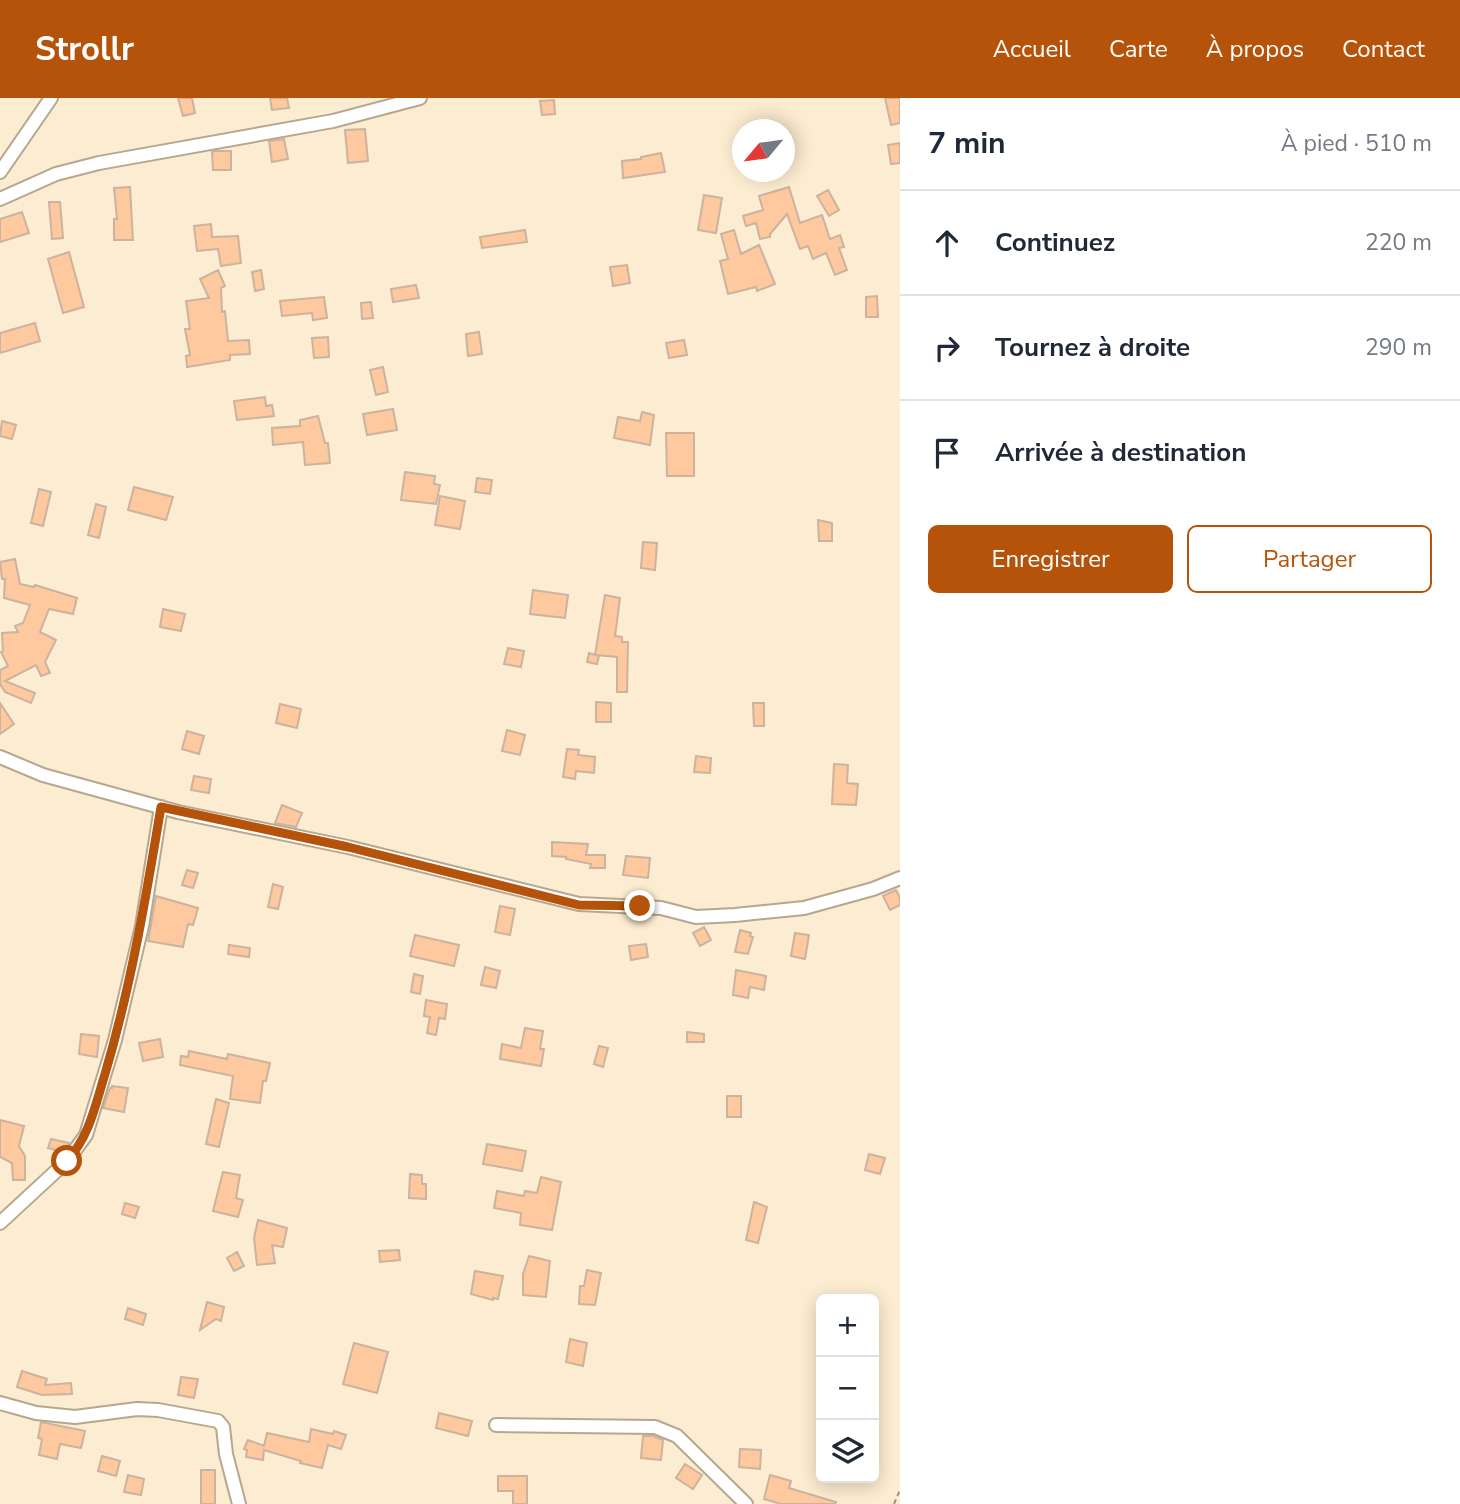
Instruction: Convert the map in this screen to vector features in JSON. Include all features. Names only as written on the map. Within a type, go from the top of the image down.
[{"type":"street","points":[[0,173],[51,98]]},
{"type":"street","points":[[0,199],[56,174],[99,163],[333,121],[420,98]]},
{"type":"street","points":[[0,757],[43,775],[161,807],[348,847],[579,905],[662,908],[696,917],[804,908],[900,878]]},
{"type":"street","points":[[0,1223],[67,1161],[86,1135],[115,1040],[142,926],[161,807]]},
{"type":"street","points":[[0,1403],[36,1413],[75,1417],[137,1409],[218,1421],[223,1427],[226,1454],[239,1504]]},
{"type":"street","points":[[496,1425],[655,1427],[677,1436],[746,1504]]},
{"type":"path","points":[[894,1504],[900,1490]]},
{"type":"building","points":[[178,98],[192,98],[195,113],[183,116]]},
{"type":"building","points":[[270,98],[287,98],[289,108],[272,110]]},
{"type":"building","points":[[885,98],[900,98],[900,123],[891,125]]},
{"type":"building","points":[[554,100],[555,114],[542,115],[540,101]]},
{"type":"building","points":[[365,129],[368,161],[348,163],[345,130]]},
{"type":"building","points":[[284,139],[288,159],[272,162],[269,141]]},
{"type":"building","points":[[900,143],[900,163],[891,164],[888,145]]},
{"type":"building","points":[[231,151],[231,170],[213,170],[212,152]]},
{"type":"building","points":[[661,153],[665,172],[623,178],[622,161]]},
{"type":"building","points":[[130,187],[133,240],[114,240],[114,219],[117,219],[114,188]]},
{"type":"building","points":[[789,187],[800,223],[822,215],[830,239],[840,235],[844,247],[839,248],[847,270],[835,275],[826,253],[813,259],[808,246],[800,249],[787,214],[770,237],[760,239],[756,223],[746,226],[743,216],[763,210],[759,196]]},
{"type":"building","points":[[828,190],[839,210],[829,216],[817,196]]},
{"type":"building","points":[[704,195],[722,198],[716,233],[698,230]]},
{"type":"building","points":[[49,202],[60,202],[63,238],[52,239]]},
{"type":"building","points":[[22,212],[29,233],[0,242],[0,219]]},
{"type":"building","points":[[211,224],[212,237],[238,236],[241,263],[221,266],[218,249],[197,251],[194,226]]},
{"type":"building","points":[[525,230],[527,242],[482,248],[480,237]]},
{"type":"building","points":[[734,230],[741,254],[759,245],[775,284],[757,291],[756,287],[728,294],[720,261],[728,259],[721,234]]},
{"type":"building","points":[[69,252],[84,307],[63,313],[48,259]]},
{"type":"building","points":[[627,265],[630,283],[613,286],[610,267]]},
{"type":"building","points":[[218,270],[225,286],[221,288],[222,312],[225,311],[228,341],[249,340],[250,354],[230,355],[230,360],[187,367],[186,356],[190,355],[185,329],[190,329],[186,301],[209,298],[200,279]]},
{"type":"building","points":[[261,270],[264,289],[255,291],[252,272]]},
{"type":"building","points":[[416,285],[419,298],[393,302],[391,289]]},
{"type":"building","points":[[877,296],[878,317],[866,317],[866,297]]},
{"type":"building","points":[[324,297],[327,318],[313,320],[312,313],[282,316],[280,301]]},
{"type":"building","points":[[371,302],[373,318],[362,319],[361,303]]},
{"type":"building","points":[[35,323],[40,341],[0,353],[0,333]]},
{"type":"building","points":[[479,332],[482,354],[468,356],[466,334]]},
{"type":"building","points":[[328,337],[329,357],[314,358],[312,338]]},
{"type":"building","points":[[684,340],[687,355],[669,358],[666,343]]},
{"type":"building","points":[[383,367],[388,392],[376,395],[370,370]]},
{"type":"building","points":[[265,397],[266,406],[272,405],[274,416],[237,420],[234,401]]},
{"type":"building","points":[[393,409],[397,430],[367,435],[363,414]]},
{"type":"building","points":[[642,412],[654,415],[650,445],[614,438],[618,417],[640,421]]},
{"type":"building","points":[[318,416],[325,443],[328,443],[330,463],[305,465],[303,442],[273,445],[272,428],[300,426],[300,420]]},
{"type":"building","points":[[2,421],[16,425],[12,439],[0,436]]},
{"type":"building","points":[[666,433],[694,433],[694,476],[667,476]]},
{"type":"building","points":[[405,472],[435,476],[434,484],[440,485],[436,504],[401,500]]},
{"type":"building","points":[[477,478],[492,480],[490,494],[475,492]]},
{"type":"building","points":[[134,487],[173,497],[166,520],[128,510]]},
{"type":"building","points":[[39,489],[51,492],[43,526],[31,523]]},
{"type":"building","points":[[440,496],[465,501],[460,529],[435,525]]},
{"type":"building","points":[[96,504],[106,507],[99,538],[88,535]]},
{"type":"building","points":[[818,520],[832,523],[832,541],[819,541]]},
{"type":"building","points":[[643,542],[657,543],[655,570],[641,568]]},
{"type":"building","points":[[15,559],[20,584],[35,585],[77,598],[73,614],[49,609],[40,632],[56,640],[45,662],[50,673],[41,676],[36,665],[5,681],[35,693],[31,703],[5,692],[0,684],[0,670],[8,666],[1,652],[2,633],[18,632],[15,626],[23,623],[30,605],[4,598],[5,579],[2,579],[0,562]]},
{"type":"building","points":[[533,590],[568,595],[565,618],[530,614]]},
{"type":"building","points":[[605,595],[620,598],[615,636],[622,637],[622,642],[628,642],[627,692],[617,692],[617,657],[596,655],[599,656],[597,664],[587,662],[589,653],[595,655]]},
{"type":"building","points":[[163,609],[185,614],[181,631],[160,627]]},
{"type":"building","points":[[508,648],[524,651],[521,667],[504,664]]},
{"type":"building","points":[[596,702],[611,703],[611,722],[596,722]]},
{"type":"building","points":[[0,703],[14,724],[0,734]]},
{"type":"building","points":[[753,703],[764,703],[764,726],[754,726]]},
{"type":"building","points":[[280,704],[301,709],[297,728],[276,723]]},
{"type":"building","points":[[507,730],[525,735],[520,755],[502,751]]},
{"type":"building","points":[[187,731],[204,736],[199,754],[182,749]]},
{"type":"building","points":[[567,749],[579,750],[578,755],[595,757],[594,773],[576,771],[575,779],[563,777]]},
{"type":"building","points":[[696,756],[711,758],[710,773],[694,772]]},
{"type":"building","points":[[834,764],[848,765],[847,783],[858,784],[856,805],[832,804]]},
{"type":"building","points":[[194,776],[211,779],[209,793],[191,790]]},
{"type":"building","points":[[282,805],[302,813],[296,827],[275,823]]},
{"type":"building","points":[[552,842],[588,844],[586,855],[605,855],[605,868],[590,868],[591,864],[552,856]]},
{"type":"building","points":[[626,856],[650,858],[648,878],[623,875]]},
{"type":"building","points":[[187,870],[198,873],[193,888],[182,885]]},
{"type":"building","points":[[273,884],[283,887],[278,909],[268,907]]},
{"type":"building","points":[[896,890],[900,905],[890,910],[883,896]]},
{"type":"building","points":[[156,896],[198,908],[193,925],[188,924],[183,947],[148,941]]},
{"type":"building","points":[[500,906],[515,909],[510,935],[495,932]]},
{"type":"building","points":[[704,927],[711,940],[700,946],[693,933]]},
{"type":"building","points":[[740,930],[751,933],[750,936],[753,937],[748,954],[735,952]]},
{"type":"building","points":[[795,933],[809,935],[805,959],[791,956]]},
{"type":"building","points":[[415,935],[459,945],[454,966],[410,956]]},
{"type":"building","points":[[646,944],[648,957],[631,960],[629,946]]},
{"type":"building","points":[[229,945],[250,948],[249,957],[228,954]]},
{"type":"building","points":[[485,967],[500,971],[496,988],[481,985]]},
{"type":"building","points":[[736,970],[766,976],[764,990],[750,987],[748,998],[733,995]]},
{"type":"building","points":[[414,974],[423,976],[420,994],[411,992]]},
{"type":"building","points":[[426,1000],[447,1004],[445,1019],[439,1018],[436,1035],[427,1033],[430,1017],[424,1016]]},
{"type":"building","points":[[525,1028],[543,1031],[541,1066],[500,1059],[502,1044],[521,1048]]},
{"type":"building","points":[[687,1032],[704,1034],[704,1042],[687,1042]]},
{"type":"building","points":[[81,1034],[99,1036],[97,1057],[79,1054]]},
{"type":"building","points":[[160,1039],[163,1057],[143,1061],[139,1043]]},
{"type":"building","points":[[599,1046],[608,1048],[603,1067],[594,1064]]},
{"type":"building","points":[[189,1051],[227,1059],[228,1054],[270,1063],[266,1081],[263,1081],[260,1103],[230,1099],[233,1076],[180,1065],[181,1056],[188,1057]]},
{"type":"building","points":[[112,1086],[128,1088],[124,1112],[103,1108]]},
{"type":"building","points":[[727,1096],[741,1096],[741,1117],[727,1117]]},
{"type":"building","points":[[216,1099],[229,1103],[219,1147],[206,1144]]},
{"type":"building","points":[[0,1120],[24,1126],[19,1146],[25,1156],[25,1180],[13,1180],[12,1163],[0,1157]]},
{"type":"building","points":[[51,1139],[69,1143],[63,1152],[48,1148]]},
{"type":"building","points":[[487,1144],[526,1151],[522,1171],[483,1164]]},
{"type":"building","points":[[869,1154],[885,1158],[880,1174],[865,1170]]},
{"type":"building","points":[[223,1172],[240,1175],[236,1198],[243,1200],[238,1217],[213,1211]]},
{"type":"building","points":[[410,1174],[422,1175],[422,1184],[426,1184],[426,1199],[409,1198]]},
{"type":"building","points":[[541,1177],[561,1182],[552,1230],[520,1225],[521,1213],[494,1208],[497,1191],[524,1196],[525,1191],[537,1193]]},
{"type":"building","points":[[754,1202],[767,1207],[758,1243],[746,1240]]},
{"type":"building","points":[[125,1203],[139,1207],[135,1218],[122,1214]]},
{"type":"building","points":[[258,1220],[287,1228],[283,1247],[272,1245],[275,1263],[257,1265],[254,1238]]},
{"type":"building","points":[[399,1250],[400,1260],[380,1262],[379,1251]]},
{"type":"building","points":[[237,1252],[244,1266],[234,1271],[227,1258]]},
{"type":"building","points":[[529,1256],[550,1261],[546,1297],[523,1295],[523,1274]]},
{"type":"building","points":[[587,1270],[601,1273],[595,1305],[579,1304],[580,1286],[584,1286]]},
{"type":"building","points":[[475,1271],[503,1276],[498,1299],[471,1294]]},
{"type":"building","points":[[207,1302],[224,1307],[221,1321],[216,1319],[200,1330]]},
{"type":"building","points":[[128,1308],[146,1314],[143,1325],[125,1319]]},
{"type":"building","points":[[570,1339],[587,1343],[583,1366],[566,1362]]},
{"type":"building","points":[[354,1343],[388,1352],[377,1393],[343,1384]]},
{"type":"building","points":[[22,1371],[47,1379],[45,1385],[71,1383],[72,1394],[42,1395],[17,1387]]},
{"type":"building","points":[[181,1377],[198,1379],[194,1398],[178,1395]]},
{"type":"building","points":[[439,1413],[472,1421],[468,1436],[436,1428]]},
{"type":"building","points":[[41,1422],[85,1431],[81,1448],[60,1444],[57,1459],[39,1455]]},
{"type":"building","points":[[311,1429],[346,1435],[341,1449],[328,1445],[322,1468],[264,1450],[263,1460],[246,1457],[247,1450],[244,1449],[248,1440],[264,1446],[267,1433],[309,1442]]},
{"type":"building","points":[[643,1436],[663,1440],[661,1460],[641,1458]]},
{"type":"building","points":[[740,1449],[761,1450],[760,1469],[739,1467]]},
{"type":"building","points":[[102,1456],[120,1461],[116,1476],[98,1471]]},
{"type":"building","points":[[685,1464],[702,1475],[693,1489],[676,1478]]},
{"type":"building","points":[[201,1470],[215,1470],[215,1504],[201,1504]]},
{"type":"building","points":[[128,1475],[144,1479],[141,1495],[124,1492]]},
{"type":"building","points":[[770,1475],[791,1481],[789,1488],[836,1502],[781,1504],[764,1499]]},
{"type":"building","points":[[498,1476],[527,1476],[527,1504],[513,1504],[513,1491],[498,1491]]},
{"type":"route","points":[[67,1161],[78,1150],[86,1135],[115,1040],[142,926],[161,807],[348,847],[579,905],[640,906]]}]
